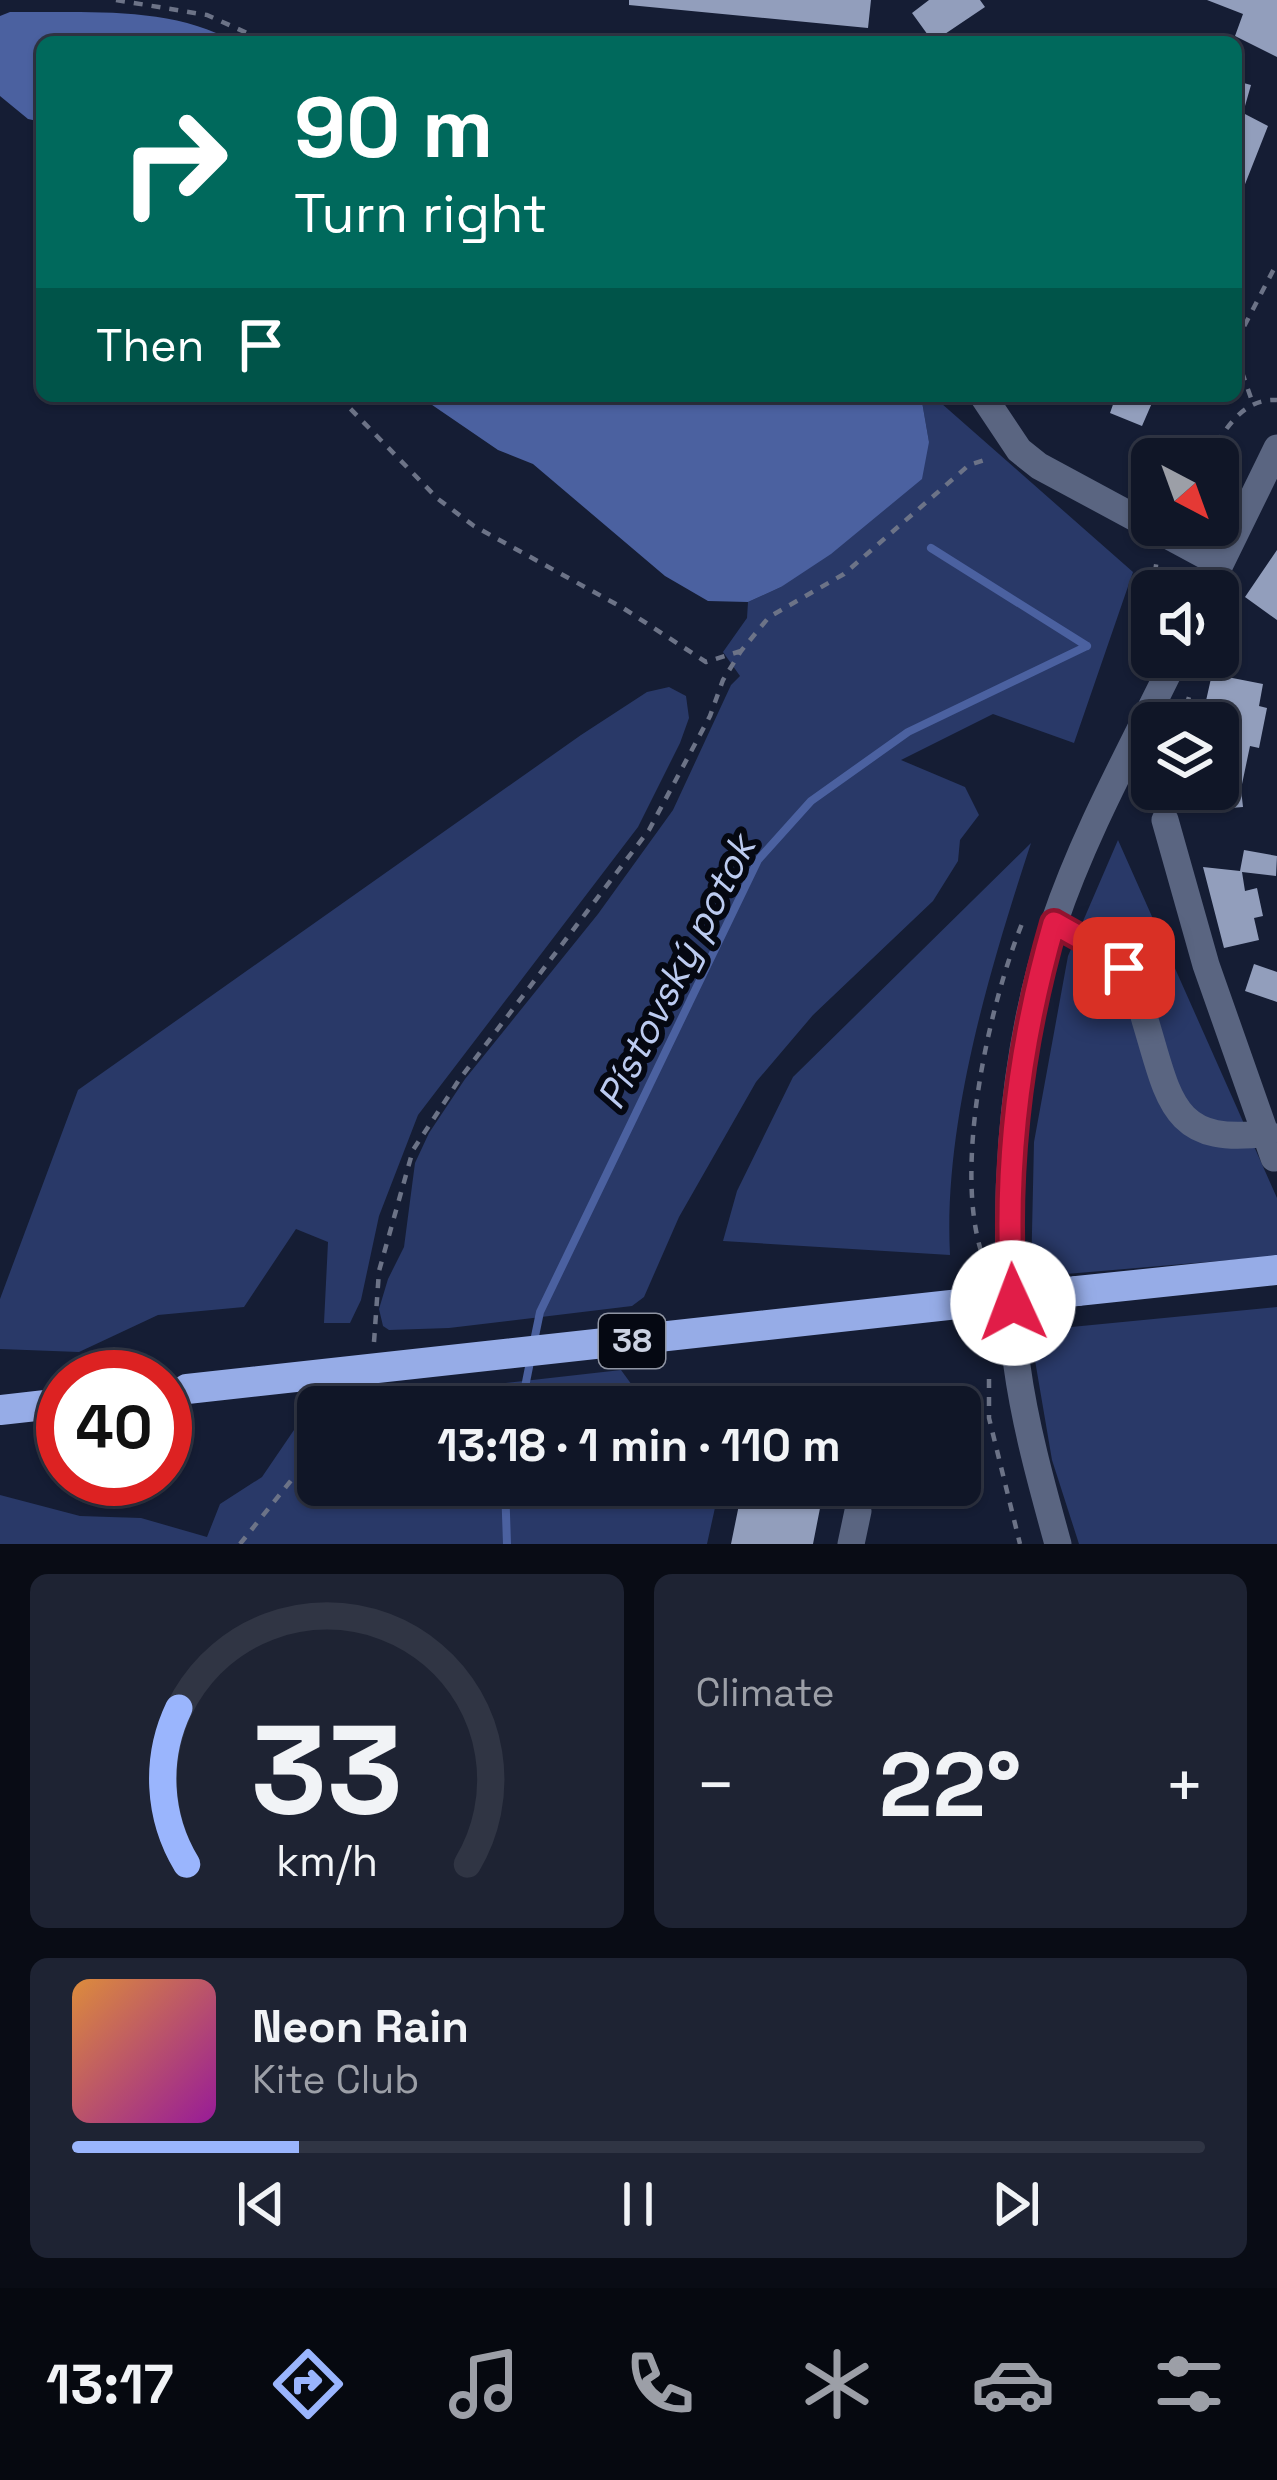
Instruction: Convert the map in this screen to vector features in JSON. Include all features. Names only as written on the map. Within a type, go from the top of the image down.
[{"type":"main road","name":"38","points":[[192,1388],[1277,1270]]},
{"type":"main road","points":[[0,1410],[36,1406]]},
{"type":"street","points":[[987,402],[1018,450],[1092,497],[1219,563]]},
{"type":"street","points":[[1216,570],[1268,490],[1277,448]]},
{"type":"street","points":[[1058,1544],[1017,1368],[1010,1271],[1012,1135],[1026,1030],[1054,923],[1076,865],[1166,678]]},
{"type":"street","points":[[1165,820],[1206,965],[1271,1146]]},
{"type":"street","points":[[1054,923],[1124,968],[1138,993],[1174,1103],[1187,1121],[1211,1135],[1271,1146]]},
{"type":"street","points":[[851,1544],[858,1511]]},
{"type":"path","points":[[116,0],[207,15],[251,36]]},
{"type":"path","points":[[1242,330],[1277,263]]},
{"type":"path","points":[[1242,372],[1253,402]]},
{"type":"path","points":[[1221,438],[1253,402],[1277,400]]},
{"type":"path","points":[[344,402],[438,500],[474,526],[623,608],[706,662],[741,651]]},
{"type":"path","points":[[380,1271],[412,1150],[487,1042],[650,830],[741,651],[769,617],[844,574],[969,465],[1018,450]]},
{"type":"path","points":[[240,1544],[297,1473]]},
{"type":"shaded area","points":[[96,12],[155,17],[222,36],[36,36],[36,121],[0,96],[0,16]]},
{"type":"shaded area","points":[[428,402],[922,402],[929,442],[922,479],[831,554],[748,602],[708,601],[665,576],[533,464],[498,450]]},
{"type":"shaded area","points":[[922,402],[940,402],[1131,570],[1074,743],[993,714],[901,760],[965,787],[979,815],[960,840],[958,861],[933,901],[813,1015],[756,1082],[679,1217],[644,1297],[632,1306],[449,1328],[389,1330],[383,1326],[379,1309],[404,1247],[415,1163],[429,1133],[465,1079],[598,914],[673,810],[731,685],[740,676],[723,652],[747,618],[748,602],[781,587],[929,442]]},
{"type":"shaded area","points":[[669,687],[686,696],[689,718],[680,743],[638,827],[418,1115],[379,1216],[361,1300],[350,1323],[324,1323],[328,1242],[296,1229],[244,1307],[158,1315],[83,1350],[0,1349],[0,1299],[78,1090],[647,692]]},
{"type":"shaded area","points":[[1118,840],[1277,1198],[1277,1256],[1031,1277],[1034,1142],[1068,956]]},
{"type":"shaded area","points":[[1031,843],[972,1046],[954,1153],[950,1255],[723,1241],[737,1191],[793,1077]]},
{"type":"shaded area","points":[[1277,1307],[1277,1544],[1079,1544],[1052,1460],[1030,1331]]},
{"type":"shaded area","points":[[621,1370],[633,1386],[479,1386]]},
{"type":"shaded area","points":[[297,1426],[297,1506],[715,1506],[707,1544],[0,1544],[0,1495],[80,1516],[141,1518],[207,1537],[220,1504],[262,1477]]},
{"type":"building","points":[[629,0],[871,0],[868,28],[629,5]]},
{"type":"building","points":[[929,0],[980,0],[985,7],[942,36],[929,36],[912,13]]},
{"type":"building","points":[[1207,0],[1277,0],[1277,57],[1235,36],[1243,14]]},
{"type":"building","points":[[1242,83],[1251,85],[1242,113]]},
{"type":"building","points":[[1242,114],[1268,126],[1242,192]]},
{"type":"building","points":[[1114,402],[1152,402],[1142,426],[1110,413]]},
{"type":"building","points":[[1277,550],[1277,620],[1245,597]]},
{"type":"building","points":[[1211,678],[1263,684],[1259,706],[1267,708],[1259,748],[1250,746],[1241,789],[1243,807],[1239,807],[1239,702],[1206,702]]},
{"type":"building","points":[[1244,850],[1277,856],[1276,876],[1242,872],[1245,891],[1257,888],[1263,916],[1254,918],[1259,940],[1224,948],[1203,867],[1240,871]]},
{"type":"building","points":[[1254,964],[1277,972],[1277,1002],[1245,991]]},
{"type":"building","points":[[739,1506],[820,1506],[813,1544],[731,1544]]},
{"type":"waterway","points":[[931,548],[1087,646]]},
{"type":"waterway","name":"Pístovský potok","points":[[534,1341],[540,1312],[758,860],[811,801],[908,732],[1087,646]]},
{"type":"waterway","name":"Pístovský potok","points":[[525,1386],[530,1362]]},
{"type":"waterway","name":"Pístovský potok","points":[[506,1506],[507,1544]]},
{"type":"route","points":[[1013,1303],[1012,1135],[1026,1030],[1054,923],[1124,968]]}]
